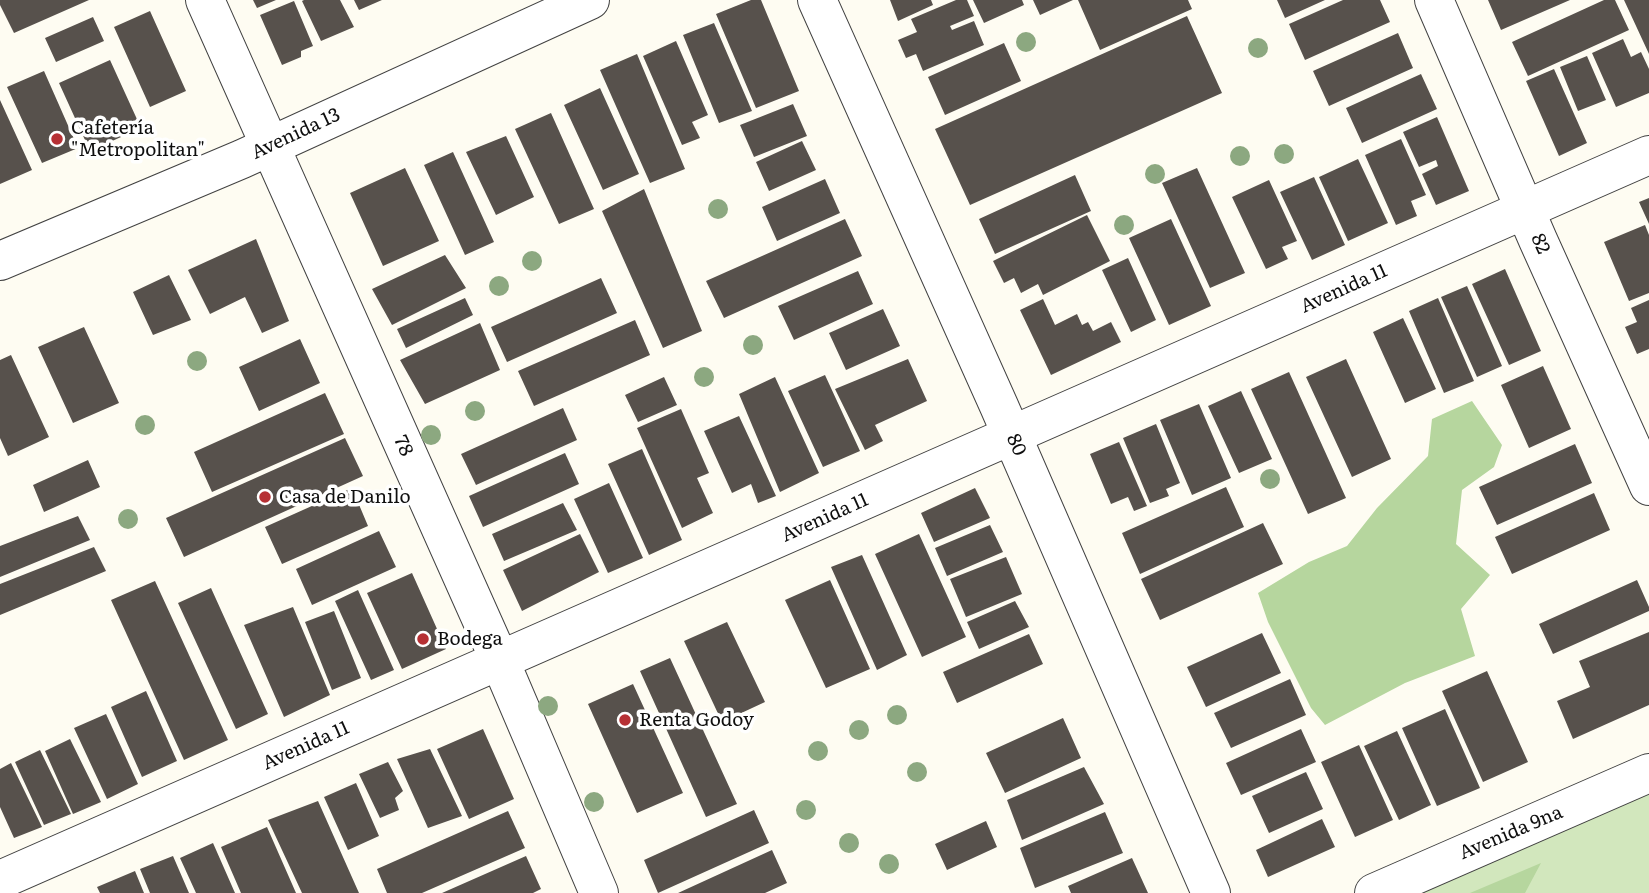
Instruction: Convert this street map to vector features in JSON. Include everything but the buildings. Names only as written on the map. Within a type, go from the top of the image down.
[{"type":"street","name":"78","points":[[205,0],[500,661],[599,893]]},
{"type":"street","name":"Avenida 13","points":[[0,261],[269,146],[590,0]]},
{"type":"street","name":"80","points":[[817,0],[1012,435],[1211,893]]},
{"type":"street","name":"82","points":[[1434,0],[1649,486]]},
{"type":"street","name":"Avenida 11","points":[[0,880],[1649,155]]},
{"type":"street","name":"Avenida 9na","points":[[1374,893],[1649,774]]},
{"type":"green space","points":[[1472,401],[1502,445],[1494,467],[1462,490],[1456,544],[1490,575],[1461,609],[1475,656],[1405,683],[1325,725],[1311,708],[1268,622],[1258,593],[1309,562],[1347,546],[1377,508],[1428,456],[1432,419]]},
{"type":"green space","points":[[1649,773],[1649,893],[1374,893]]},
{"type":"green space","points":[[1541,863],[1525,893],[1470,893]]},
{"type":"place","name":"Cafetería \"Metropolitan\"","points":[[57,139]]},
{"type":"place","name":"Casa de Danilo","points":[[265,497]]},
{"type":"place","name":"Bodega","points":[[423,639]]},
{"type":"place","name":"Renta Godoy","points":[[625,720]]}]
